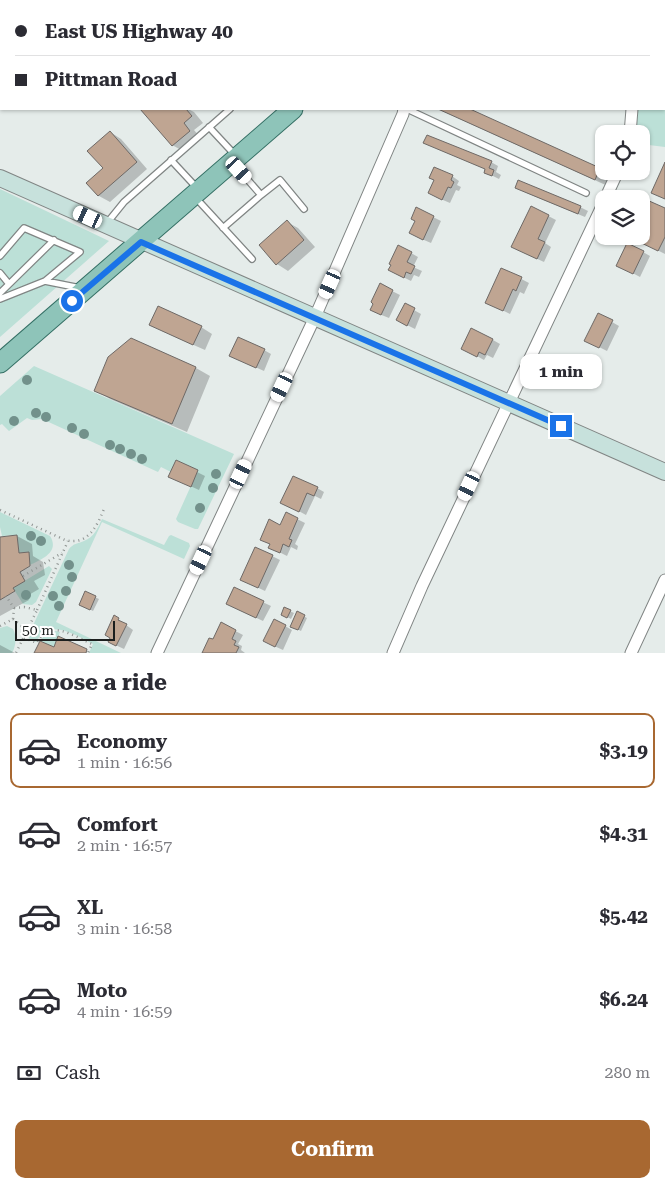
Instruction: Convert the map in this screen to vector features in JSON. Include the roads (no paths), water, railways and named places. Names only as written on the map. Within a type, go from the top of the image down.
[{"type":"main road","points":[[0,363],[293,110]]},
{"type":"street","points":[[157,653],[315,317],[405,110]]},
{"type":"street","points":[[631,125],[632,110]]},
{"type":"street","points":[[0,178],[141,242],[665,472]]},
{"type":"street","points":[[393,653],[422,586],[595,221]]},
{"type":"street","points":[[631,653],[665,580]]},
{"type":"lane","points":[[105,225],[124,202],[229,110]]},
{"type":"lane","points":[[408,110],[586,192]]},
{"type":"lane","points":[[209,127],[261,195]]},
{"type":"lane","points":[[171,160],[223,228],[252,259]]},
{"type":"lane","points":[[223,228],[280,180],[304,209]]},
{"type":"lane","points":[[0,256],[24,228],[80,252],[45,281],[0,299]]},
{"type":"lane","points":[[0,293],[54,240]]},
{"type":"lane","points":[[0,273],[9,284]]},
{"type":"lane","points":[[45,281],[87,289]]}]
